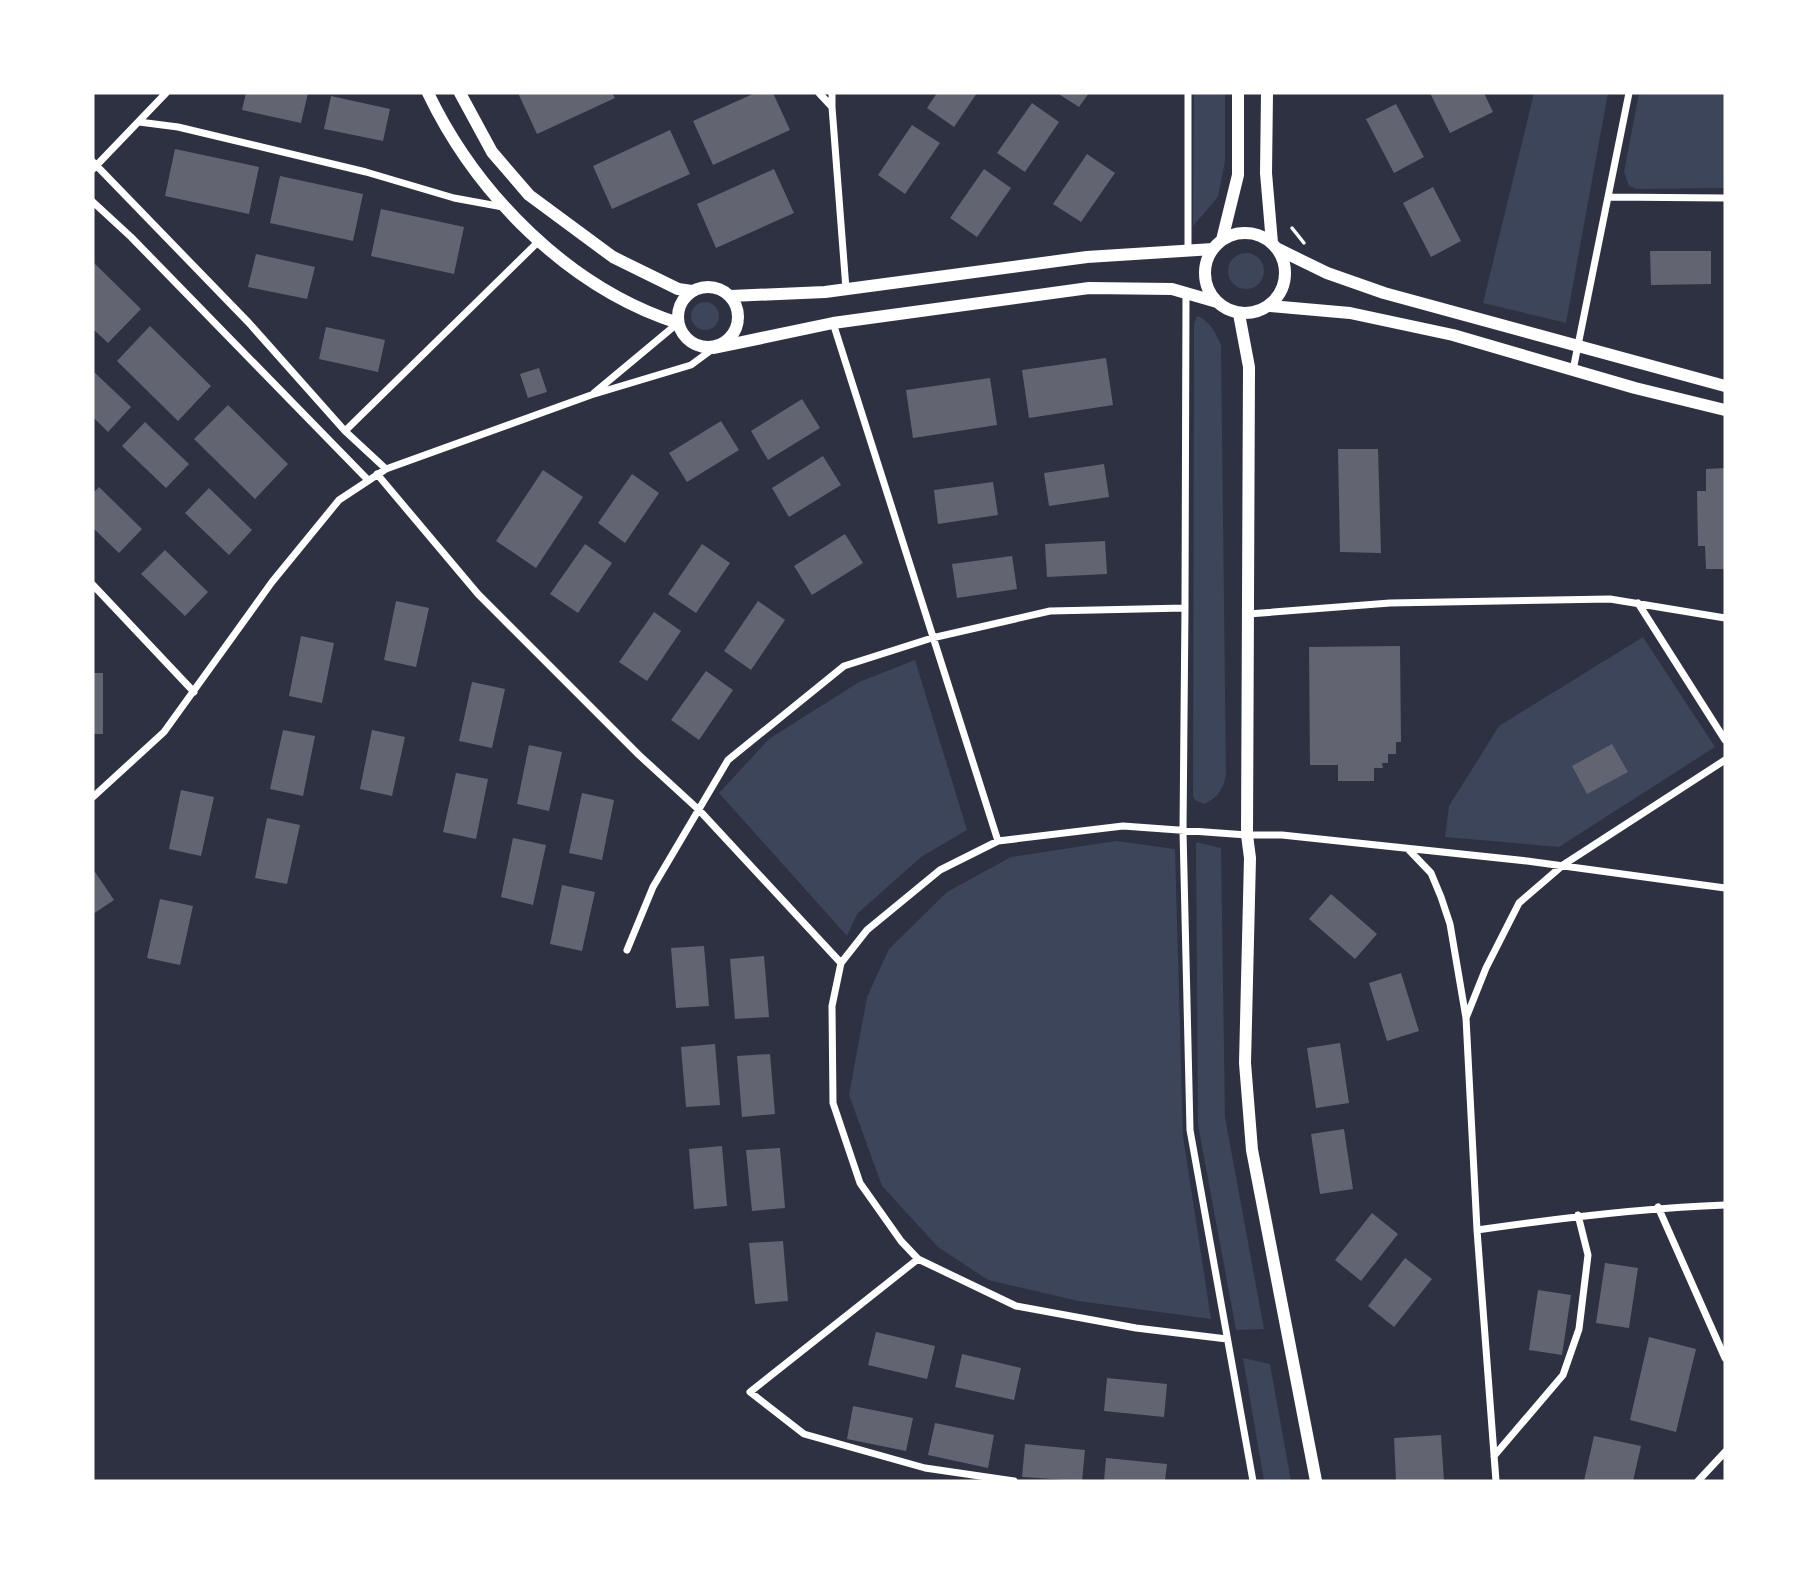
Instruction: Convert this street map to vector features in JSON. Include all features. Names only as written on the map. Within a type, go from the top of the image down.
[{"type":"street","points":[[166,93],[94,165],[249,323],[345,431],[386,469]]},
{"type":"street","points":[[428,93],[443,124],[475,172],[503,207],[539,241],[594,282],[634,306],[678,323]]},
{"type":"street","points":[[93,797],[164,733],[272,582],[339,500],[386,469],[591,395],[691,365],[730,339],[739,323],[739,313],[731,296],[722,290],[712,287],[692,291],[678,289],[613,257],[529,195],[492,152],[460,93]]},
{"type":"street","points":[[819,93],[832,107]]},
{"type":"street","points":[[832,93],[846,289]]},
{"type":"street","points":[[1188,93],[1188,250]]},
{"type":"street","points":[[1217,302],[1206,282],[1205,270],[1207,259],[1217,244],[1238,175],[1238,93]]},
{"type":"street","points":[[692,291],[681,305],[678,323],[682,332],[695,345],[714,348],[833,323],[1089,288],[1172,289],[1217,302],[1239,314],[1261,311],[1279,296],[1286,272],[1284,260],[1275,246],[1266,173],[1267,93]]},
{"type":"street","points":[[1573,370],[1629,93]]},
{"type":"street","points":[[139,121],[177,127],[366,172],[454,198],[503,207]]},
{"type":"street","points":[[1608,197],[1725,198]]},
{"type":"street","points":[[93,202],[131,237],[368,480]]},
{"type":"street","points":[[731,296],[846,289],[1087,257],[1188,250],[1217,244],[1233,234],[1245,232],[1258,234],[1327,273],[1384,293],[1725,386]]},
{"type":"street","points":[[345,431],[539,241]]},
{"type":"street","points":[[1186,293],[1183,831],[1190,1129],[1253,1481]]},
{"type":"street","points":[[1270,306],[1349,313],[1452,335],[1725,410]]},
{"type":"street","points":[[1239,314],[1249,367],[1247,835],[1250,858],[1245,1063],[1252,1150],[1316,1481]]},
{"type":"street","points":[[591,395],[678,323]]},
{"type":"street","points":[[833,323],[998,841]]},
{"type":"street","points":[[377,474],[478,594],[639,755],[699,810],[841,963]]},
{"type":"street","points":[[93,585],[194,692]]},
{"type":"street","points":[[1248,614],[1390,603],[1610,599],[1725,618]]},
{"type":"street","points":[[1638,603],[1725,740]]},
{"type":"street","points":[[627,950],[653,887],[728,760],[844,666],[932,638],[1050,611],[1185,608]]},
{"type":"street","points":[[1466,1018],[1486,968],[1519,904],[1563,866],[1725,760]]},
{"type":"street","points":[[1227,1339],[1136,1328],[1016,1306],[918,1259],[901,1241],[860,1183],[833,1103],[832,1006],[841,963],[867,930],[940,870],[998,841],[1123,826],[1282,835],[1563,866],[1725,888]]},
{"type":"street","points":[[1409,850],[1430,873],[1441,897],[1450,924],[1466,1018],[1477,1230],[1496,1481]]},
{"type":"street","points":[[1477,1230],[1577,1215],[1725,1205]]},
{"type":"street","points":[[1658,1208],[1725,1358]]},
{"type":"street","points":[[1494,1456],[1563,1375],[1579,1329],[1588,1255],[1577,1215]]},
{"type":"street","points":[[918,1259],[750,1392],[803,1434],[925,1468],[1014,1481]]},
{"type":"street","points":[[1698,1481],[1725,1452]]},
{"type":"shaded area","points":[[1194,93],[1225,93],[1225,161],[1218,197],[1193,226]]},
{"type":"shaded area","points":[[1534,93],[1608,93],[1566,323],[1483,303]]},
{"type":"shaded area","points":[[1639,93],[1725,93],[1725,188],[1637,189],[1629,186],[1624,172]]},
{"type":"shaded area","points":[[1246,253],[1259,258],[1264,271],[1259,284],[1246,289],[1233,284],[1228,271],[1233,258]]},
{"type":"shaded area","points":[[705,302],[715,306],[719,316],[715,326],[705,330],[695,326],[691,316],[695,306]]},
{"type":"shaded area","points":[[1197,316],[1209,324],[1221,345],[1226,775],[1219,792],[1204,804],[1193,796],[1194,324]]},
{"type":"shaded area","points":[[1643,637],[1715,747],[1559,847],[1445,837],[1449,806],[1499,726]]},
{"type":"shaded area","points":[[915,660],[967,830],[921,857],[857,914],[847,936],[719,793],[769,739],[859,682]]},
{"type":"shaded area","points":[[1116,841],[1175,849],[1183,1136],[1211,1319],[1078,1301],[988,1280],[938,1247],[882,1186],[849,1095],[867,997],[889,949],[947,892],[1011,857]]},
{"type":"shaded area","points":[[1196,842],[1221,848],[1225,1117],[1264,1329],[1236,1330],[1198,1125]]},
{"type":"shaded area","points":[[1243,1358],[1270,1364],[1291,1481],[1264,1481]]},
{"type":"building","points":[[246,93],[308,93],[301,123],[242,110]]},
{"type":"building","points":[[518,93],[612,93],[615,98],[537,134]]},
{"type":"building","points":[[755,93],[773,93],[790,130],[713,165],[693,121]]},
{"type":"building","points":[[937,93],[977,93],[954,127],[927,108]]},
{"type":"building","points":[[1057,93],[1089,93],[1079,107]]},
{"type":"building","points":[[1430,93],[1484,93],[1493,112],[1450,133]]},
{"type":"building","points":[[331,96],[390,109],[383,141],[324,129]]},
{"type":"building","points":[[1032,103],[1059,122],[1025,172],[997,153]]},
{"type":"building","points":[[1396,104],[1424,157],[1394,173],[1366,119]]},
{"type":"building","points":[[912,125],[940,143],[905,194],[878,175]]},
{"type":"building","points":[[670,130],[690,174],[612,209],[593,166]]},
{"type":"building","points":[[175,149],[259,167],[249,214],[165,196]]},
{"type":"building","points":[[1087,154],[1115,173],[1081,222],[1053,204]]},
{"type":"building","points":[[774,169],[794,213],[716,248],[697,204]]},
{"type":"building","points":[[984,169],[1011,188],[977,237],[950,218]]},
{"type":"building","points":[[280,176],[363,194],[353,241],[270,223]]},
{"type":"building","points":[[1433,187],[1461,241],[1431,257],[1403,203]]},
{"type":"building","points":[[381,209],[464,227],[454,274],[371,256]]},
{"type":"building","points":[[1650,251],[1711,251],[1711,284],[1651,285]]},
{"type":"building","points":[[256,254],[315,267],[307,299],[248,287]]},
{"type":"building","points":[[93,262],[141,309],[108,343],[93,329]]},
{"type":"building","points":[[150,326],[211,386],[178,421],[117,361]]},
{"type":"building","points":[[326,327],[385,340],[378,372],[319,359]]},
{"type":"building","points":[[1106,358],[1113,405],[1029,418],[1022,370]]},
{"type":"building","points":[[539,368],[547,392],[528,398],[520,374]]},
{"type":"building","points":[[93,371],[131,407],[108,432],[93,417]]},
{"type":"building","points":[[990,378],[997,425],[913,438],[906,390]]},
{"type":"building","points":[[802,399],[820,428],[768,460],[751,431]]},
{"type":"building","points":[[228,405],[288,464],[255,499],[194,439]]},
{"type":"building","points":[[721,421],[739,450],[687,482],[669,453]]},
{"type":"building","points":[[145,422],[189,464],[166,488],[122,446]]},
{"type":"building","points":[[1338,449],[1378,449],[1381,553],[1340,552]]},
{"type":"building","points":[[823,456],[841,485],[789,517],[772,488]]},
{"type":"building","points":[[1104,464],[1109,497],[1049,506],[1044,473]]},
{"type":"building","points":[[1725,468],[1725,569],[1706,569],[1705,546],[1698,546],[1697,491],[1706,491],[1706,469]]},
{"type":"building","points":[[543,470],[583,497],[536,568],[496,541]]},
{"type":"building","points":[[632,474],[659,493],[625,543],[598,523]]},
{"type":"building","points":[[993,482],[998,515],[938,524],[934,490]]},
{"type":"building","points":[[99,487],[142,529],[119,553],[93,528],[93,493]]},
{"type":"building","points":[[209,488],[252,530],[229,555],[185,513]]},
{"type":"building","points":[[845,534],[863,563],[812,595],[794,566]]},
{"type":"building","points":[[1105,541],[1107,574],[1047,577],[1045,544]]},
{"type":"building","points":[[585,544],[612,563],[578,613],[550,594]]},
{"type":"building","points":[[702,544],[730,563],[696,613],[668,594]]},
{"type":"building","points":[[165,550],[208,592],[185,616],[141,574]]},
{"type":"building","points":[[1012,556],[1017,589],[957,598],[952,564]]},
{"type":"building","points":[[396,601],[429,608],[416,667],[384,660]]},
{"type":"building","points":[[758,601],[785,620],[751,670],[724,651]]},
{"type":"building","points":[[654,612],[681,631],[647,681],[619,662]]},
{"type":"building","points":[[301,636],[334,643],[322,703],[289,696]]},
{"type":"building","points":[[1400,646],[1401,742],[1396,742],[1396,754],[1388,754],[1388,763],[1382,763],[1383,768],[1374,768],[1374,781],[1338,781],[1338,765],[1310,765],[1309,647]]},
{"type":"building","points":[[706,671],[733,690],[699,740],[671,720]]},
{"type":"building","points":[[93,673],[103,673],[103,734],[93,734]]},
{"type":"building","points":[[472,682],[505,689],[492,748],[459,741]]},
{"type":"building","points":[[283,730],[315,736],[303,796],[270,789]]},
{"type":"building","points":[[372,730],[405,737],[392,796],[360,789]]},
{"type":"building","points":[[1612,744],[1628,772],[1587,794],[1572,766]]},
{"type":"building","points":[[529,745],[562,752],[549,811],[517,804]]},
{"type":"building","points":[[456,773],[488,779],[476,839],[443,832]]},
{"type":"building","points":[[181,790],[214,797],[201,856],[169,849]]},
{"type":"building","points":[[582,793],[614,800],[602,860],[569,853]]},
{"type":"building","points":[[267,818],[300,825],[287,884],[255,878]]},
{"type":"building","points":[[513,838],[546,845],[533,905],[501,897]]},
{"type":"building","points":[[95,872],[114,900],[93,914],[93,873]]},
{"type":"building","points":[[562,885],[595,892],[582,951],[550,944]]},
{"type":"building","points":[[1331,894],[1377,934],[1355,959],[1309,919]]},
{"type":"building","points":[[160,899],[193,906],[180,965],[147,958]]},
{"type":"building","points":[[704,946],[709,1006],[676,1008],[671,948]]},
{"type":"building","points":[[764,956],[769,1017],[735,1019],[730,959]]},
{"type":"building","points":[[1401,973],[1419,1031],[1387,1041],[1369,983]]},
{"type":"building","points":[[1340,1043],[1349,1103],[1316,1108],[1307,1048]]},
{"type":"building","points":[[715,1044],[720,1105],[686,1107],[681,1047]]},
{"type":"building","points":[[770,1054],[775,1114],[742,1117],[737,1056]]},
{"type":"building","points":[[1344,1129],[1353,1189],[1320,1194],[1311,1134]]},
{"type":"building","points":[[722,1146],[727,1206],[694,1209],[689,1149]]},
{"type":"building","points":[[780,1148],[785,1208],[752,1211],[746,1150]]},
{"type":"building","points":[[1372,1213],[1398,1234],[1361,1281],[1335,1260]]},
{"type":"building","points":[[783,1241],[788,1301],[755,1304],[749,1243]]},
{"type":"building","points":[[1405,1258],[1432,1279],[1394,1327],[1368,1306]]},
{"type":"building","points":[[1605,1263],[1638,1268],[1629,1328],[1596,1323]]},
{"type":"building","points":[[1538,1290],[1571,1295],[1562,1355],[1529,1350]]},
{"type":"building","points":[[876,1332],[935,1346],[927,1379],[868,1365]]},
{"type":"building","points":[[1649,1337],[1696,1349],[1676,1432],[1630,1420]]},
{"type":"building","points":[[962,1354],[1021,1368],[1014,1400],[955,1387]]},
{"type":"building","points":[[1107,1378],[1167,1384],[1164,1417],[1104,1411]]},
{"type":"building","points":[[853,1406],[913,1418],[906,1451],[847,1439]]},
{"type":"building","points":[[935,1423],[994,1435],[988,1468],[928,1455]]},
{"type":"building","points":[[1441,1435],[1444,1481],[1396,1481],[1394,1438]]},
{"type":"building","points":[[1594,1436],[1641,1446],[1633,1481],[1584,1481]]},
{"type":"building","points":[[1025,1444],[1085,1450],[1082,1481],[1022,1477]]},
{"type":"building","points":[[1106,1458],[1167,1464],[1165,1481],[1104,1481]]}]
